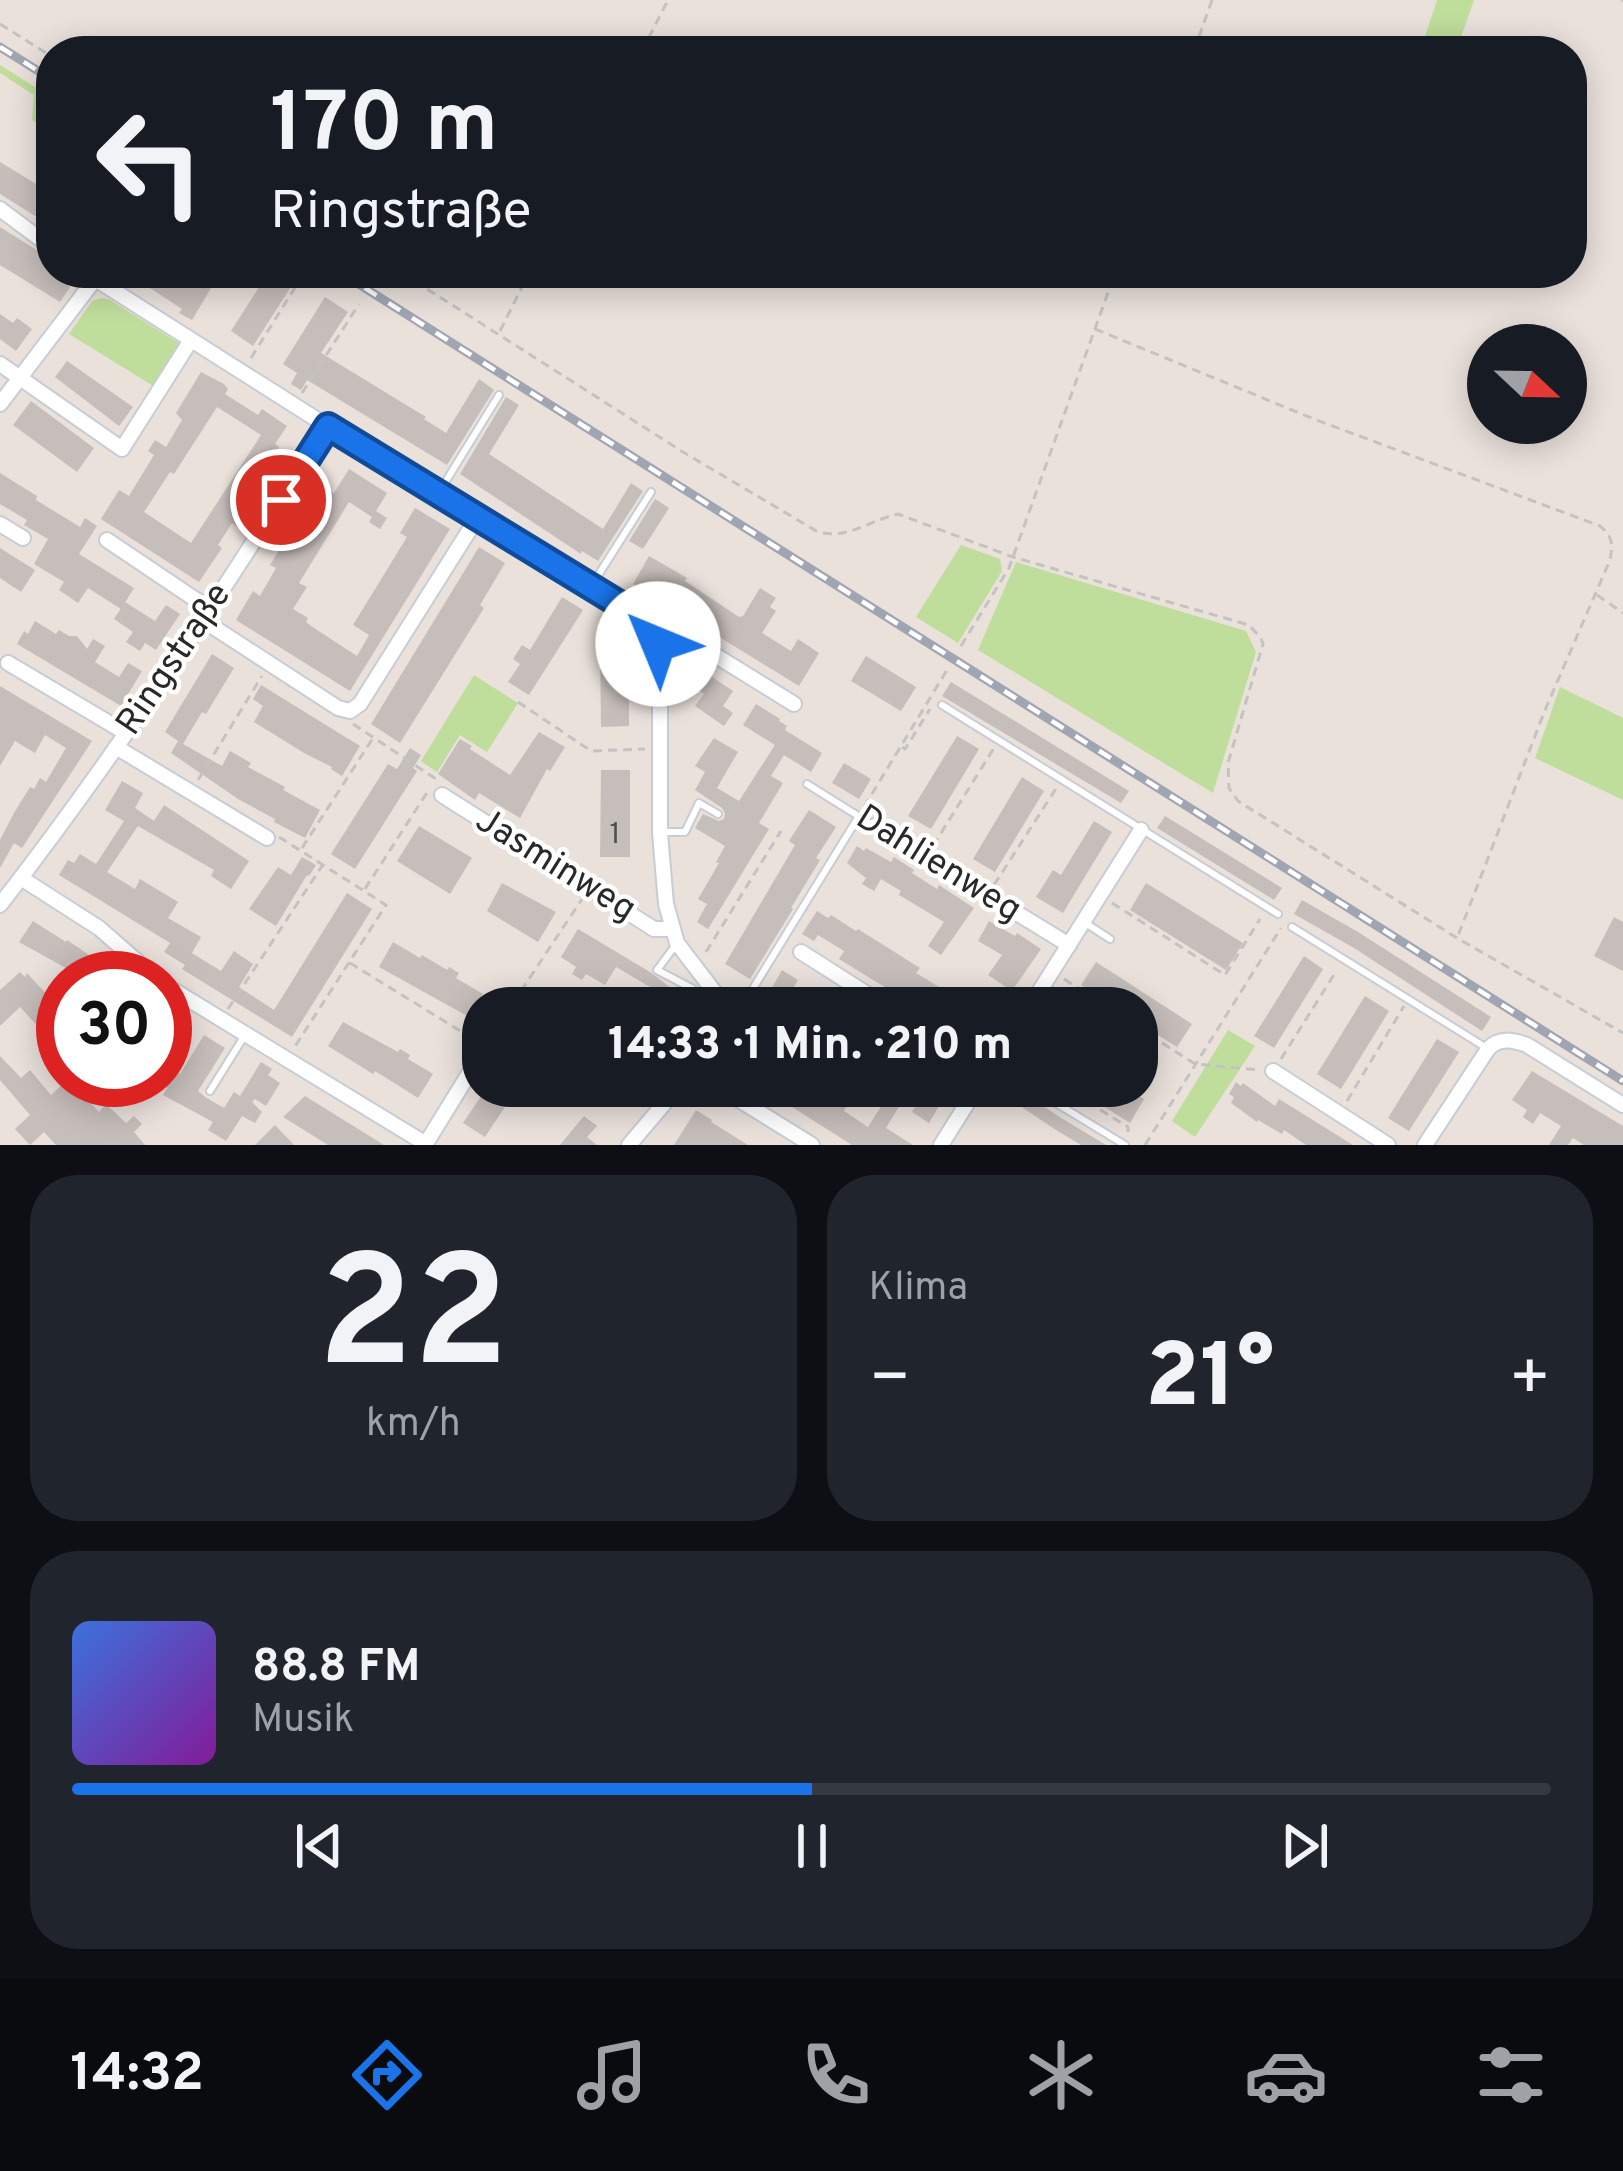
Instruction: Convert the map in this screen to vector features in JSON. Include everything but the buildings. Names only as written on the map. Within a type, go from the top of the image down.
[{"type":"street","points":[[0,209],[36,236]]},
{"type":"street","points":[[0,404],[83,288]]},
{"type":"street","points":[[110,288],[437,495],[634,613],[651,629],[660,664],[663,878],[675,936],[711,987]]},
{"type":"street","points":[[0,364],[122,449],[191,340]]},
{"type":"street","name":"Ringstraße","points":[[0,905],[207,615],[328,426]]},
{"type":"street","points":[[107,540],[269,664],[350,711],[360,704],[477,518]]},
{"type":"street","points":[[0,524],[23,538]]},
{"type":"street","points":[[651,629],[668,626],[794,704]]},
{"type":"street","points":[[4,664],[126,733]]},
{"type":"street","points":[[116,747],[267,838]]},
{"type":"street","name":"Jasminweg","points":[[442,795],[654,929],[675,936]]},
{"type":"street","name":"Dahlienweg","points":[[874,826],[1069,945]]},
{"type":"street","points":[[1042,987],[1141,830]]},
{"type":"street","points":[[21,878],[99,928],[125,951]]},
{"type":"street","points":[[801,952],[856,987]]},
{"type":"street","points":[[192,1002],[425,1144],[462,1083]]},
{"type":"street","points":[[1425,1145],[1488,1049],[1499,1042],[1527,1045],[1623,1105]]},
{"type":"street","points":[[1273,1071],[1388,1145]]},
{"type":"street","points":[[629,1145],[661,1107]]},
{"type":"street","points":[[751,1107],[812,1145]]},
{"type":"street","points":[[940,1145],[964,1107]]},
{"type":"lane","points":[[437,495],[499,394]]},
{"type":"lane","points":[[591,586],[651,492]]},
{"type":"lane","points":[[938,704],[1277,914]]},
{"type":"lane","name":"Dahlienweg","points":[[807,784],[874,826]]},
{"type":"lane","points":[[660,832],[685,832],[700,803],[718,814]]},
{"type":"lane","points":[[754,987],[859,816]]},
{"type":"lane","points":[[1084,922],[1110,939]]},
{"type":"lane","points":[[1292,927],[1488,1049]]},
{"type":"lane","points":[[675,936],[658,970],[689,987]]},
{"type":"lane","points":[[210,1091],[244,1035]]},
{"type":"lane","points":[[1063,1107],[1127,1145]]},
{"type":"path","points":[[650,36],[668,0]]},
{"type":"path","points":[[1199,36],[1212,0]]},
{"type":"path","points":[[0,25],[36,47]]},
{"type":"path","points":[[243,371],[295,288]]},
{"type":"path","points":[[426,288],[818,532],[852,532],[898,514],[1013,556],[1249,625],[1262,638],[1262,654],[1228,763],[1233,795],[1457,938],[1623,1033]]},
{"type":"path","points":[[499,333],[522,288]]},
{"type":"path","points":[[962,646],[1013,556],[1110,288]]},
{"type":"path","points":[[295,405],[359,304]]},
{"type":"path","points":[[1095,329],[1314,419],[1600,526],[1610,534],[1610,560],[1545,710],[1457,938]]},
{"type":"path","points":[[1613,543],[1622,536]]},
{"type":"path","points":[[1595,594],[1623,613]]},
{"type":"path","points":[[190,792],[269,664]]},
{"type":"path","points":[[859,816],[946,670]]},
{"type":"path","points":[[518,703],[591,751],[659,747]]},
{"type":"path","points":[[901,746],[905,749],[938,704]]},
{"type":"path","points":[[350,711],[353,726],[436,779],[363,891]]},
{"type":"path","points":[[301,850],[373,739]]},
{"type":"path","points":[[926,857],[999,741]]},
{"type":"path","points":[[987,895],[1061,780]]},
{"type":"path","points":[[697,966],[781,831]]},
{"type":"path","points":[[267,838],[275,834],[386,905],[286,1060]]},
{"type":"path","points":[[221,1020],[322,865]]},
{"type":"path","points":[[524,987],[590,887]]},
{"type":"path","points":[[1101,896],[1225,975],[1267,907]]},
{"type":"path","points":[[1145,1145],[1281,928],[1292,927]]},
{"type":"path","points":[[1158,1040],[1195,1064],[1273,1071],[1344,959]]},
{"type":"path","points":[[349,962],[462,1035]]},
{"type":"path","points":[[1052,972],[1075,987]]},
{"type":"path","points":[[1339,1115],[1408,1000]]},
{"type":"path","points":[[1096,1107],[1128,1127],[1127,1145]]},
{"type":"green space","points":[[1437,0],[1474,0],[1461,36],[1425,36]]},
{"type":"green space","points":[[0,65],[36,88],[36,123],[32,120],[34,95],[0,73]]},
{"type":"green space","points":[[102,298],[182,345],[155,387],[69,334],[92,301]]},
{"type":"green space","points":[[961,545],[1000,559],[1002,571],[958,643],[916,617]]},
{"type":"green space","points":[[1016,562],[1246,631],[1256,652],[1213,793],[978,650]]},
{"type":"green space","points":[[474,675],[518,703],[487,752],[460,735],[437,772],[421,761]]},
{"type":"green space","points":[[1560,687],[1623,718],[1623,800],[1535,758]]},
{"type":"green space","points":[[1228,1030],[1255,1046],[1195,1137],[1172,1121]]},
{"type":"railway","points":[[0,47],[36,70]]},
{"type":"railway","points":[[365,288],[1623,1081]]},
{"type":"route","points":[[281,500],[328,426],[634,613],[651,629],[658,644]]}]
